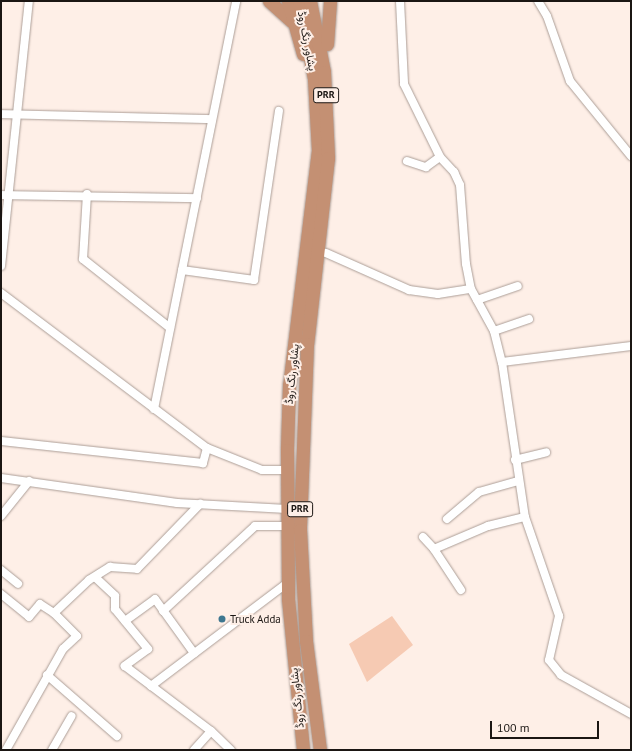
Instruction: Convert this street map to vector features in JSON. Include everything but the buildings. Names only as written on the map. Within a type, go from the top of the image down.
[{"type":"highway","points":[[269,1],[296,26]]},
{"type":"highway","points":[[288,1],[303,55],[310,121],[301,251],[311,268],[326,253],[336,156],[333,82],[319,1]]},
{"type":"highway","name":"پشاور رنگ روڈ","points":[[299,1],[317,113],[320,189]]},
{"type":"highway","name":"پشاور رنگ روڈ","points":[[310,1],[324,72],[328,127],[311,268],[300,530],[306,641],[320,750]]},
{"type":"highway","points":[[327,44],[330,1]]},
{"type":"highway","name":"پشاور رنگ روڈ","points":[[303,750],[287,583],[287,470],[289,385],[311,268]]},
{"type":"street","points":[[1,266],[4,195],[18,114],[29,1]]},
{"type":"street","points":[[154,408],[236,1]]},
{"type":"street","points":[[400,1],[404,84],[440,157],[454,172],[460,186],[466,264],[471,289],[494,331],[502,362],[518,481],[525,517],[559,616],[549,660],[561,675],[631,714]]},
{"type":"street","points":[[538,1],[547,16],[570,81],[631,156]]},
{"type":"street","points":[[182,270],[254,280],[279,111]]},
{"type":"street","points":[[1,114],[212,119]]},
{"type":"street","points":[[407,161],[426,167],[440,157]]},
{"type":"street","points":[[4,195],[87,194],[197,198]]},
{"type":"street","points":[[87,194],[83,259],[170,328]]},
{"type":"street","points":[[326,253],[409,290],[438,294],[471,289]]},
{"type":"street","points":[[477,300],[518,286]]},
{"type":"street","points":[[1,293],[207,448],[262,470],[287,470]]},
{"type":"street","points":[[494,331],[529,319]]},
{"type":"street","points":[[502,362],[631,346]]},
{"type":"street","points":[[1,441],[203,464],[207,448]]},
{"type":"street","points":[[515,460],[546,452]]},
{"type":"street","points":[[1,478],[200,504],[287,509]]},
{"type":"street","points":[[1,516],[29,481]]},
{"type":"street","points":[[447,519],[490,486],[518,481]]},
{"type":"street","points":[[54,613],[110,567],[137,569],[200,504]]},
{"type":"street","points":[[434,549],[488,526],[525,517]]},
{"type":"street","points":[[163,611],[256,526],[287,526]]},
{"type":"street","points":[[424,537],[434,549],[461,590]]},
{"type":"street","points":[[1,570],[18,584]]},
{"type":"street","points":[[96,578],[115,596],[115,609],[148,649],[125,666],[210,731],[231,750]]},
{"type":"street","points":[[151,686],[287,583]]},
{"type":"street","points":[[1,594],[29,617],[40,604],[54,613],[77,636],[63,649],[6,750],[1,748]]},
{"type":"street","points":[[125,621],[155,599],[194,653]]},
{"type":"street","points":[[47,675],[117,736]]},
{"type":"street","points":[[52,750],[72,716]]},
{"type":"street","points":[[194,750],[210,731]]},
{"type":"shaded area","points":[[392,616],[413,645],[367,682],[349,644]]},
{"type":"place","name":"Truck Adda","points":[[222,619]]}]
